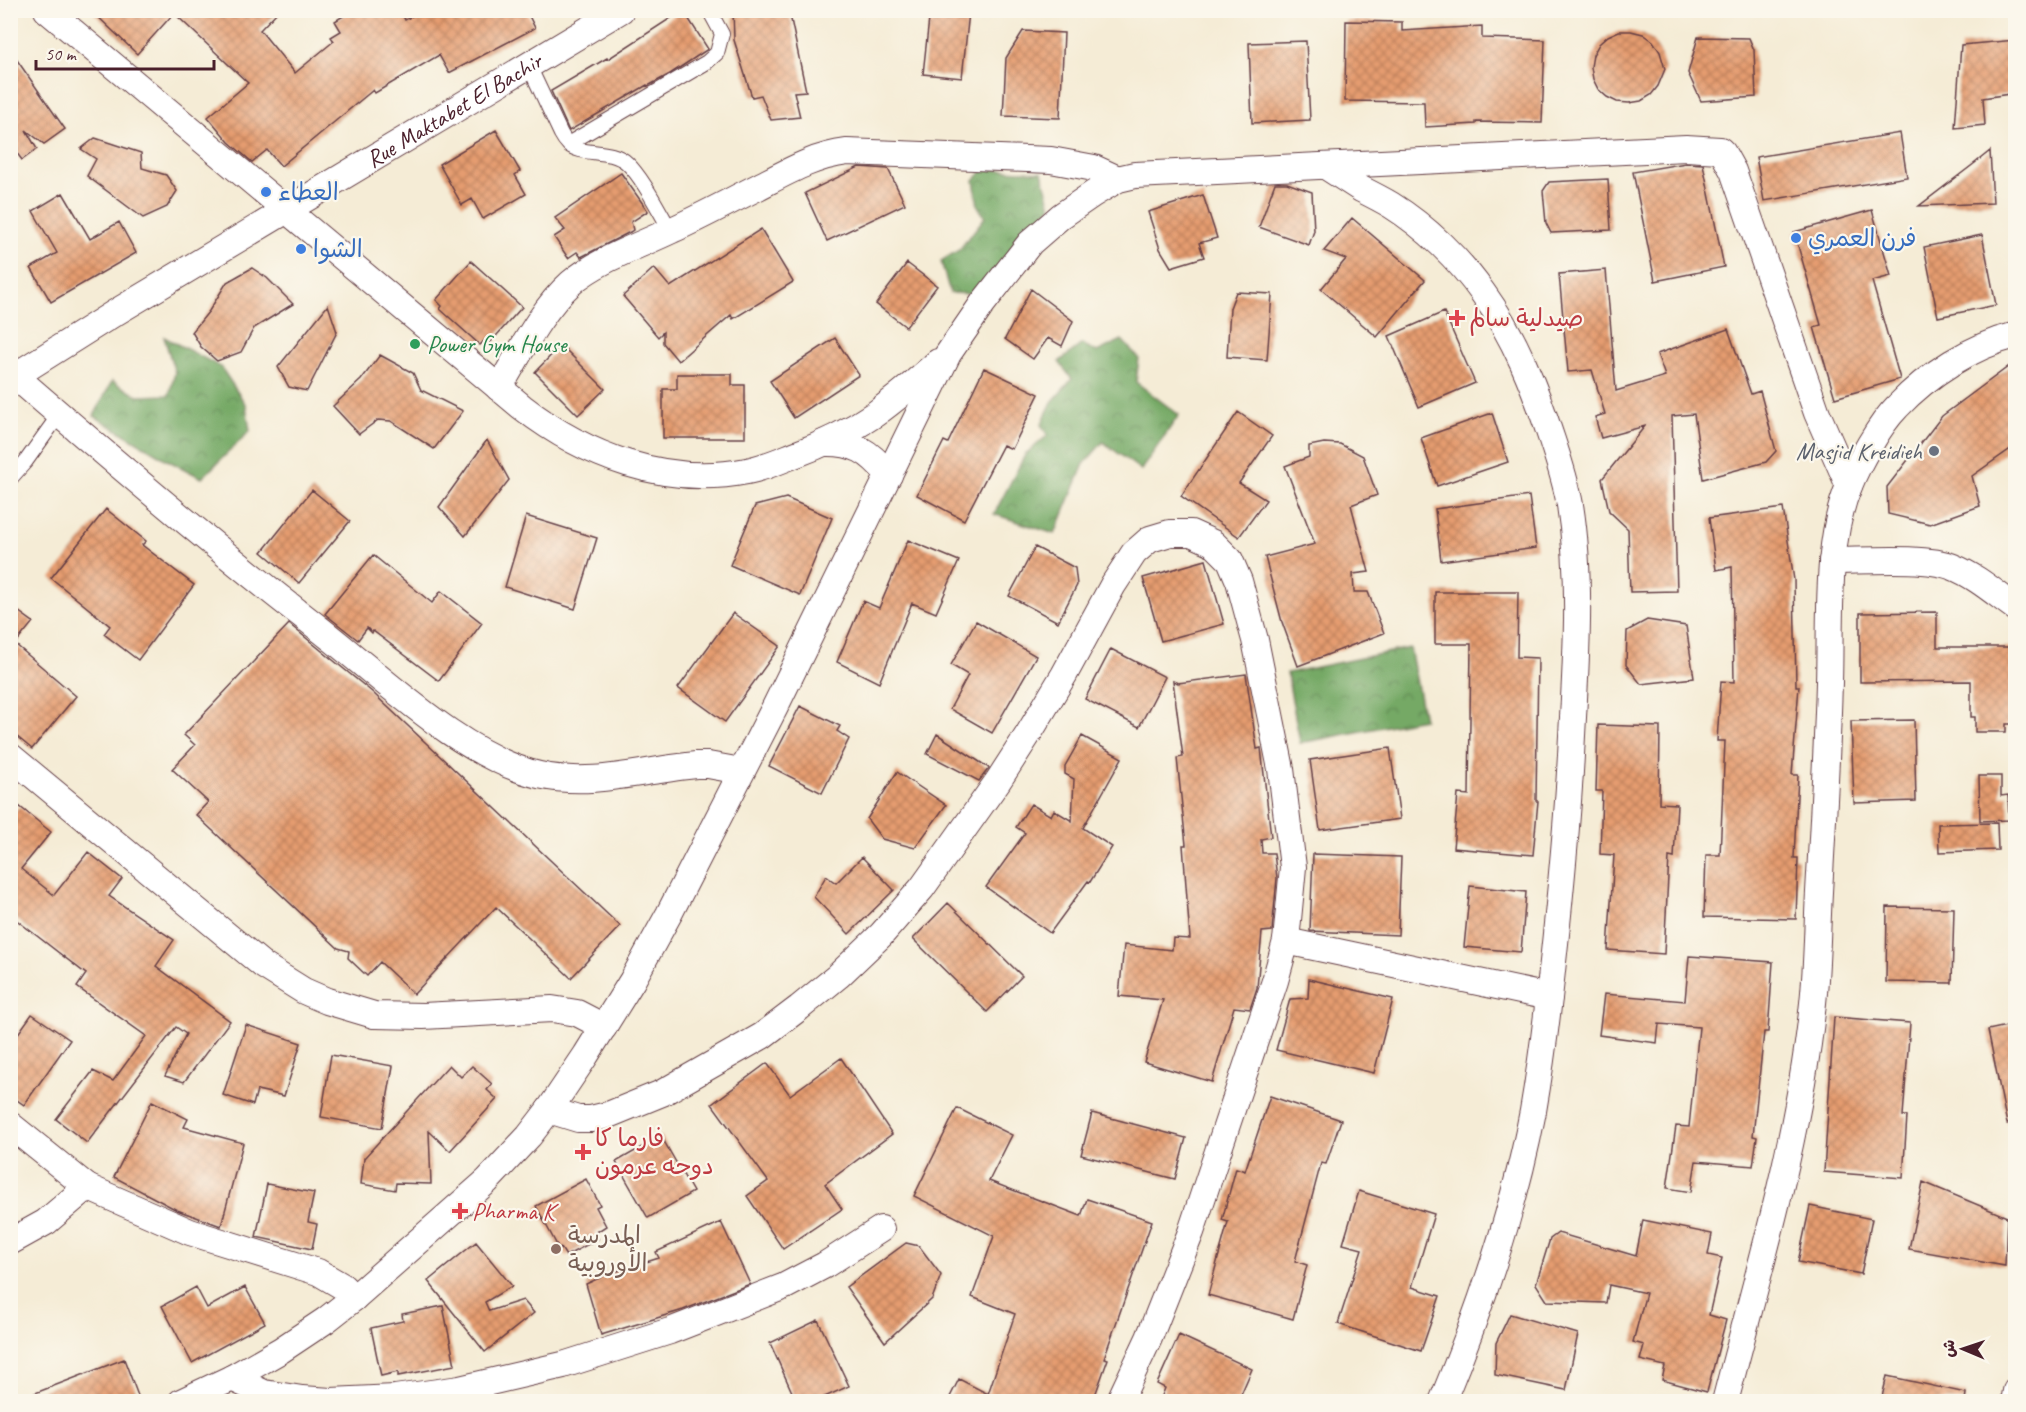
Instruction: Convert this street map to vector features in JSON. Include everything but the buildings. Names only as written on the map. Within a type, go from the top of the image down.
[{"type":"street","points":[[48,10],[499,388],[558,433],[598,453],[648,469],[682,475],[706,476],[749,471],[824,443],[873,415],[948,354]]},
{"type":"street","name":"Rue Maktabet El Bachir","points":[[13,378],[113,314],[621,10]]},
{"type":"street","points":[[182,1401],[232,1378],[304,1336],[354,1298],[487,1181],[529,1136],[549,1110],[633,981],[669,914],[775,707],[948,354],[983,303],[1030,243],[1061,216],[1118,179],[1135,175],[1260,167],[1327,167],[1686,148],[1720,150],[1733,171],[1816,413],[1849,486]]},
{"type":"street","points":[[499,388],[552,302],[572,281],[645,241],[671,231],[798,166],[830,154],[847,152],[1051,160],[1094,168],[1118,179]]},
{"type":"street","points":[[1327,167],[1391,205],[1427,231],[1484,293],[1512,342],[1536,392],[1557,455],[1569,502],[1575,554],[1577,595],[1566,837],[1549,997],[1533,1114],[1493,1268],[1442,1401]]},
{"type":"street","points":[[1725,1401],[1779,1195],[1799,1108],[1814,1002],[1827,738],[1832,561],[1841,509],[1863,456],[1895,408],[1924,382],[1957,360],[1998,340],[2016,335]]},
{"type":"street","points":[[13,378],[264,586],[452,733],[484,753],[516,768],[538,775],[570,780],[603,779],[696,765],[741,771]]},
{"type":"street","points":[[824,443],[838,443],[860,448],[875,459],[889,475]]},
{"type":"street","points":[[549,1110],[578,1119],[608,1115],[662,1093],[762,1036],[800,1008],[881,935],[922,888],[998,781],[1058,685],[1113,585],[1134,553],[1150,539],[1170,533],[1191,534],[1213,543],[1230,560],[1239,581],[1255,640],[1281,769],[1293,867],[1286,941],[1275,981],[1191,1232],[1149,1338],[1119,1401]]},
{"type":"street","points":[[1832,561],[1932,562],[1952,566],[1969,574],[2016,608]]},
{"type":"street","points":[[10,756],[264,966],[312,994],[352,1010],[374,1015],[423,1016],[558,1009],[577,1012],[603,1027]]},
{"type":"street","points":[[1286,941],[1549,997]]},
{"type":"street","points":[[10,1125],[87,1187],[190,1232],[318,1272],[342,1286],[354,1298]]},
{"type":"street","points":[[10,1242],[46,1222],[87,1187]]},
{"type":"street","points":[[232,1378],[264,1394],[331,1401],[365,1400],[428,1395],[563,1365],[670,1331],[785,1286],[881,1229]]},
{"type":"street","points":[[2014,1401],[2016,1391]]},
{"type":"lane","points":[[568,144],[707,63],[717,52],[722,34],[709,10]]},
{"type":"lane","points":[[529,66],[568,144],[581,150],[612,155],[627,163],[671,231]]},
{"type":"lane","points":[[10,479],[59,415]]},
{"type":"green space","points":[[985,169],[1042,172],[1051,207],[974,294],[950,293],[941,261],[959,250],[985,217],[978,206],[974,180]]},
{"type":"green space","points":[[164,337],[221,367],[246,405],[250,431],[202,478],[167,460],[94,416],[112,381],[138,396],[169,395],[175,373]]},
{"type":"green space","points":[[1122,340],[1139,358],[1136,382],[1179,415],[1141,470],[1103,442],[1084,464],[1055,534],[994,514],[1025,455],[1048,435],[1041,425],[1052,402],[1072,379],[1059,362],[1082,344],[1097,352]]},
{"type":"green space","points":[[1410,648],[1424,719],[1300,743],[1287,673]]},
{"type":"place","name":"العطاء","points":[[266,192]]},
{"type":"place","name":"فرن العمري","points":[[1796,238]]},
{"type":"place","name":"الشوا","points":[[301,249]]},
{"type":"place","name":"صيدلية سالم","points":[[1457,318]]},
{"type":"place","name":"Power Gym House","points":[[415,344]]},
{"type":"place","name":"Masjid Kreidieh","points":[[1934,451]]},
{"type":"place","name":"فارما كا دوحه عرمون","points":[[583,1152]]},
{"type":"place","name":"Pharma K","points":[[460,1211]]},
{"type":"place","name":"المدرسة الأوروبية","points":[[556,1249]]}]
